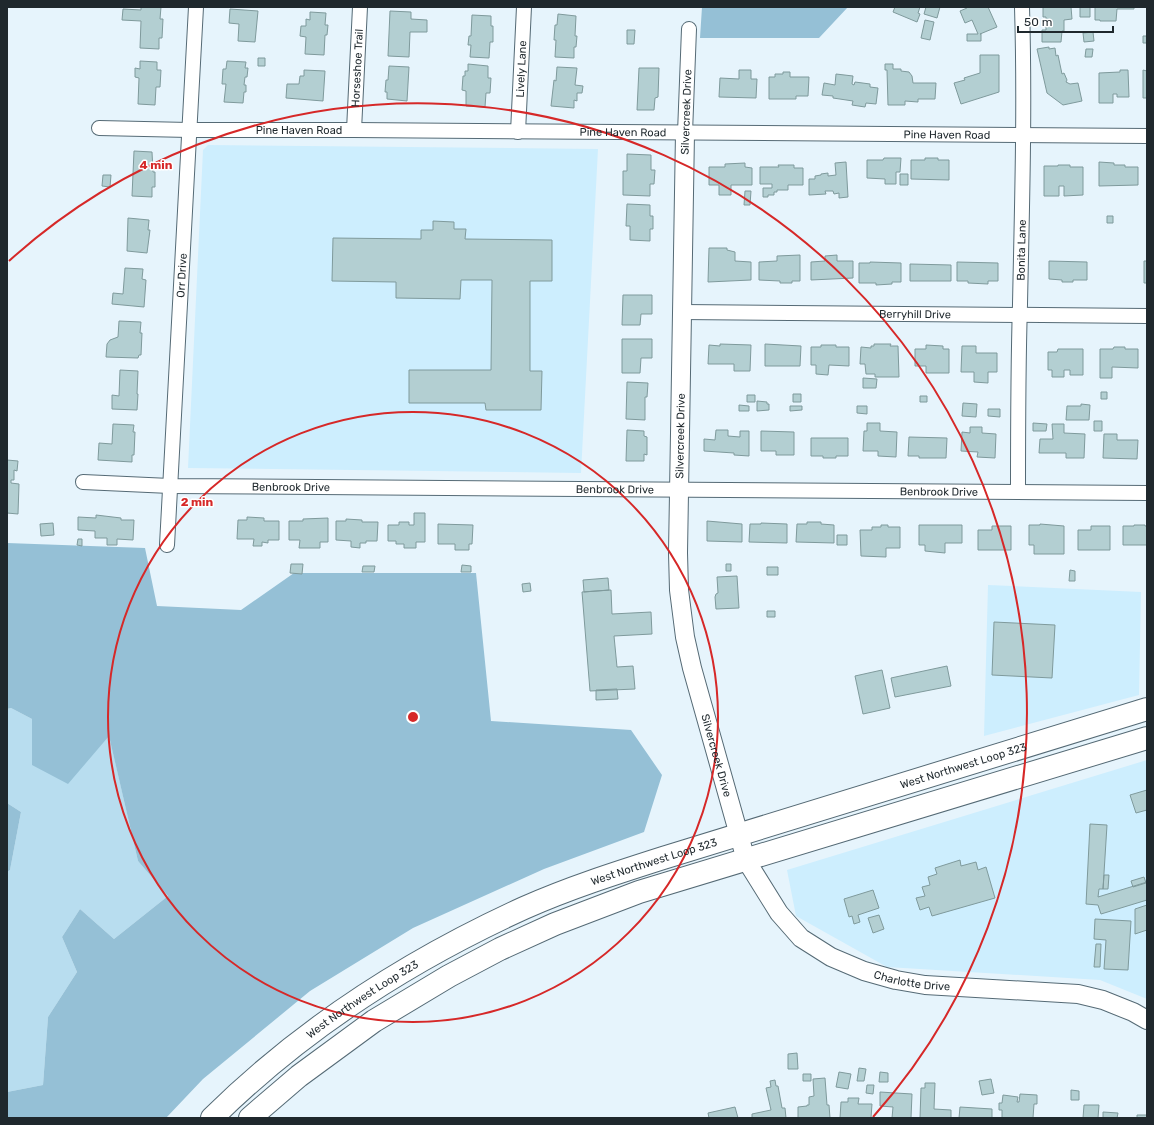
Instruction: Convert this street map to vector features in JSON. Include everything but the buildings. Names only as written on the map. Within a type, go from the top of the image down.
[{"type":"highway","name":"West Northwest Loop 323","points":[[212,1118],[283,1055],[340,1012],[399,974],[461,939],[524,908],[590,882],[1147,709]]},
{"type":"highway","points":[[250,1118],[300,1076],[361,1030],[475,961],[555,924],[639,892],[1147,738]]},
{"type":"street","name":"Orr Drive","points":[[167,545],[196,7]]},
{"type":"street","name":"Horseshoe Trail","points":[[354,130],[360,7]]},
{"type":"street","name":"Lively Lane","points":[[518,132],[524,7]]},
{"type":"street","name":"Bonita Lane","points":[[1018,492],[1024,135],[1022,7]]},
{"type":"street","name":"Silvercreek Drive","points":[[689,29],[684,132],[678,578],[682,620],[692,668],[739,836]]},
{"type":"street","name":"Pine Haven Road","points":[[100,128],[189,130],[1147,136]]},
{"type":"street","name":"Berryhill Drive","points":[[682,312],[1147,316]]},
{"type":"street","name":"Benbrook Drive","points":[[83,482],[170,486],[1147,493]]},
{"type":"street","name":"Charlotte Drive","points":[[739,836],[746,860],[779,913],[801,938],[831,957],[864,971],[896,980],[925,985],[1078,994],[1103,1000],[1133,1012],[1147,1020]]},
{"type":"shaded area","points":[[702,7],[848,7],[819,38],[700,38]]},
{"type":"shaded area","points":[[208,145],[598,149],[581,473],[188,468],[203,150]]},
{"type":"shaded area","points":[[7,543],[145,548],[157,606],[241,610],[294,573],[476,573],[491,721],[631,730],[662,775],[644,832],[544,869],[413,928],[310,991],[203,1079],[166,1118],[7,1118],[7,1092],[43,1085],[48,1017],[77,972],[62,937],[80,909],[114,939],[168,896],[138,861],[109,736],[68,784],[32,765],[32,719],[11,708],[7,709]]},
{"type":"shaded area","points":[[988,585],[1141,592],[1139,695],[984,736]]},
{"type":"shaded area","points":[[11,708],[32,719],[32,765],[109,735],[138,861],[168,896],[114,939],[80,909],[62,937],[77,972],[48,1017],[43,1085],[7,1092],[7,872],[10,870],[21,812],[7,803],[7,709]]},
{"type":"shaded area","points":[[1147,760],[1147,999],[1100,980],[887,967],[796,916],[787,870]]},
{"type":"shaded area","points":[[7,803],[21,812],[10,870],[7,872]]}]
